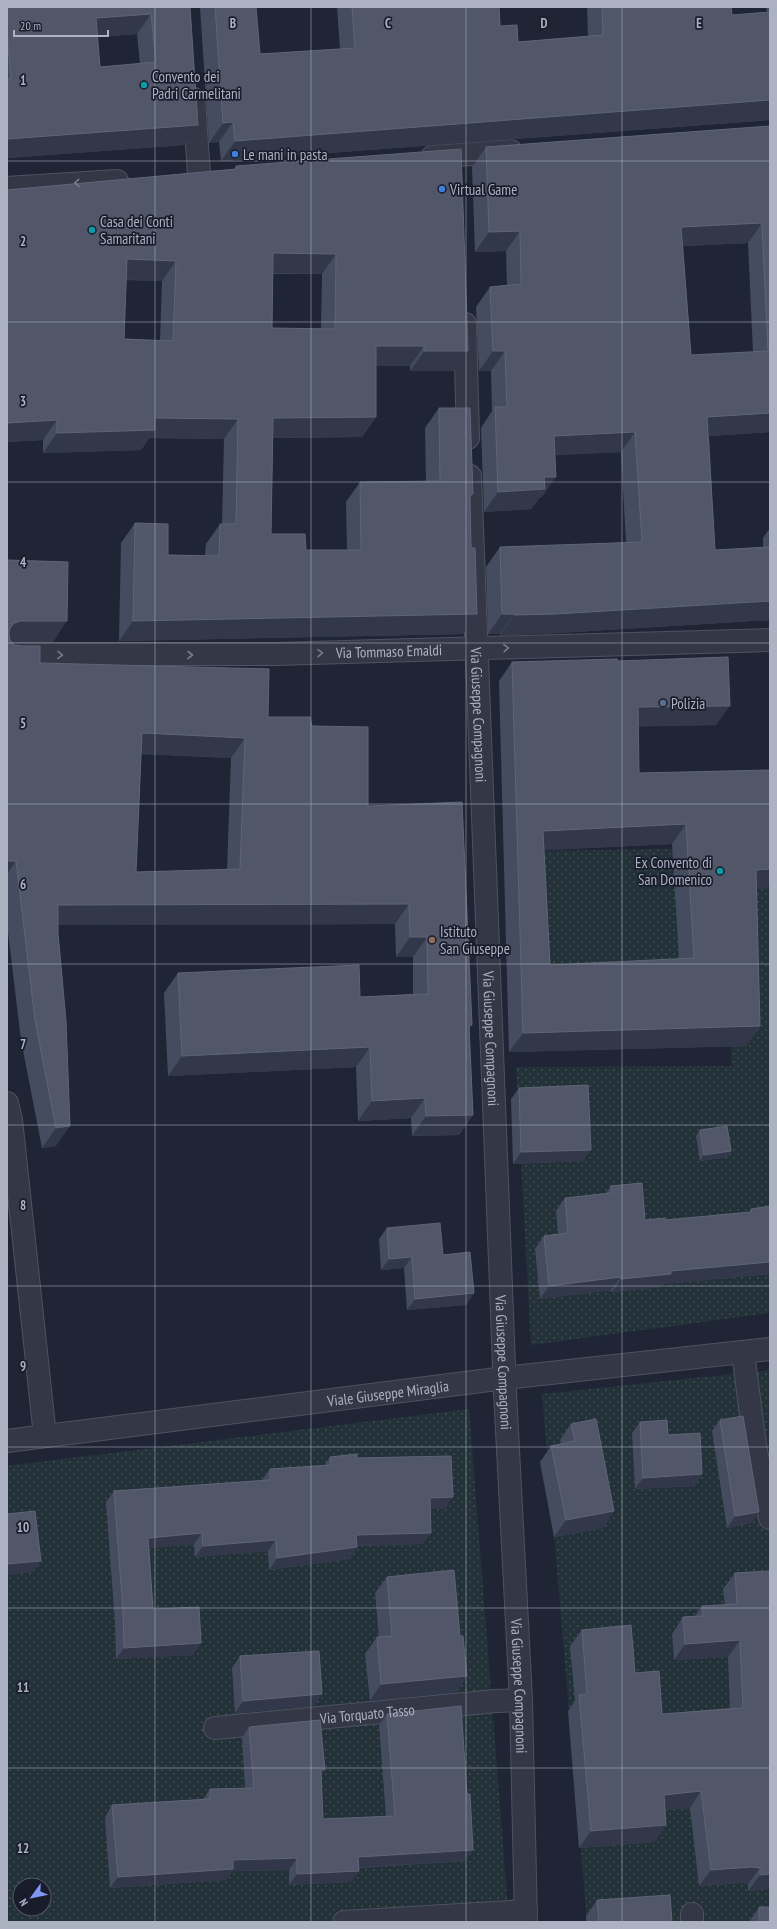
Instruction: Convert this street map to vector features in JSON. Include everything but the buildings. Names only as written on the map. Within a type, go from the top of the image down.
[{"type":"street","points":[[176,177],[207,175],[192,76]]},
{"type":"street","points":[[412,159],[531,150]]},
{"type":"street","points":[[460,155],[460,179]]},
{"type":"street","points":[[7,188],[138,179]]},
{"type":"street","name":"Via Giuseppe Compagnoni","points":[[464,306],[475,650],[505,1378],[521,1700],[526,1916]]},
{"type":"street","name":"Via Tommaso Emaldi","points":[[7,654],[268,654],[475,650],[770,640]]},
{"type":"street","points":[[7,1103],[11,1120],[44,1436]]},
{"type":"street","name":"Viale Giuseppe Miraglia","points":[[7,1441],[505,1378],[770,1348]]},
{"type":"street","points":[[743,1352],[755,1446],[770,1518]]},
{"type":"street","name":"Via Torquato Tasso","points":[[215,1728],[496,1701],[521,1700]]},
{"type":"street","points":[[344,1922],[526,1916]]},
{"type":"shaded area","points":[[770,831],[770,1313],[531,1345],[516,1067],[731,1066],[735,832]]},
{"type":"shaded area","points":[[673,849],[680,978],[537,985],[530,851]]},
{"type":"shaded area","points":[[770,1370],[770,1922],[587,1922],[542,1394]]},
{"type":"shaded area","points":[[469,1409],[509,1922],[7,1922],[7,1466]]},
{"type":"place","name":"Convento dei Padri Carmelitani","points":[[144,85]]},
{"type":"place","name":"Le mani in pasta","points":[[235,154]]},
{"type":"place","name":"Virtual Game","points":[[442,189]]},
{"type":"place","name":"Casa dei Conti Samaritani","points":[[92,230]]},
{"type":"place","name":"Polizia","points":[[663,703]]},
{"type":"place","name":"Ex Convento di San Domenico","points":[[720,871]]},
{"type":"place","name":"Istituto San Giuseppe","points":[[432,940]]}]
